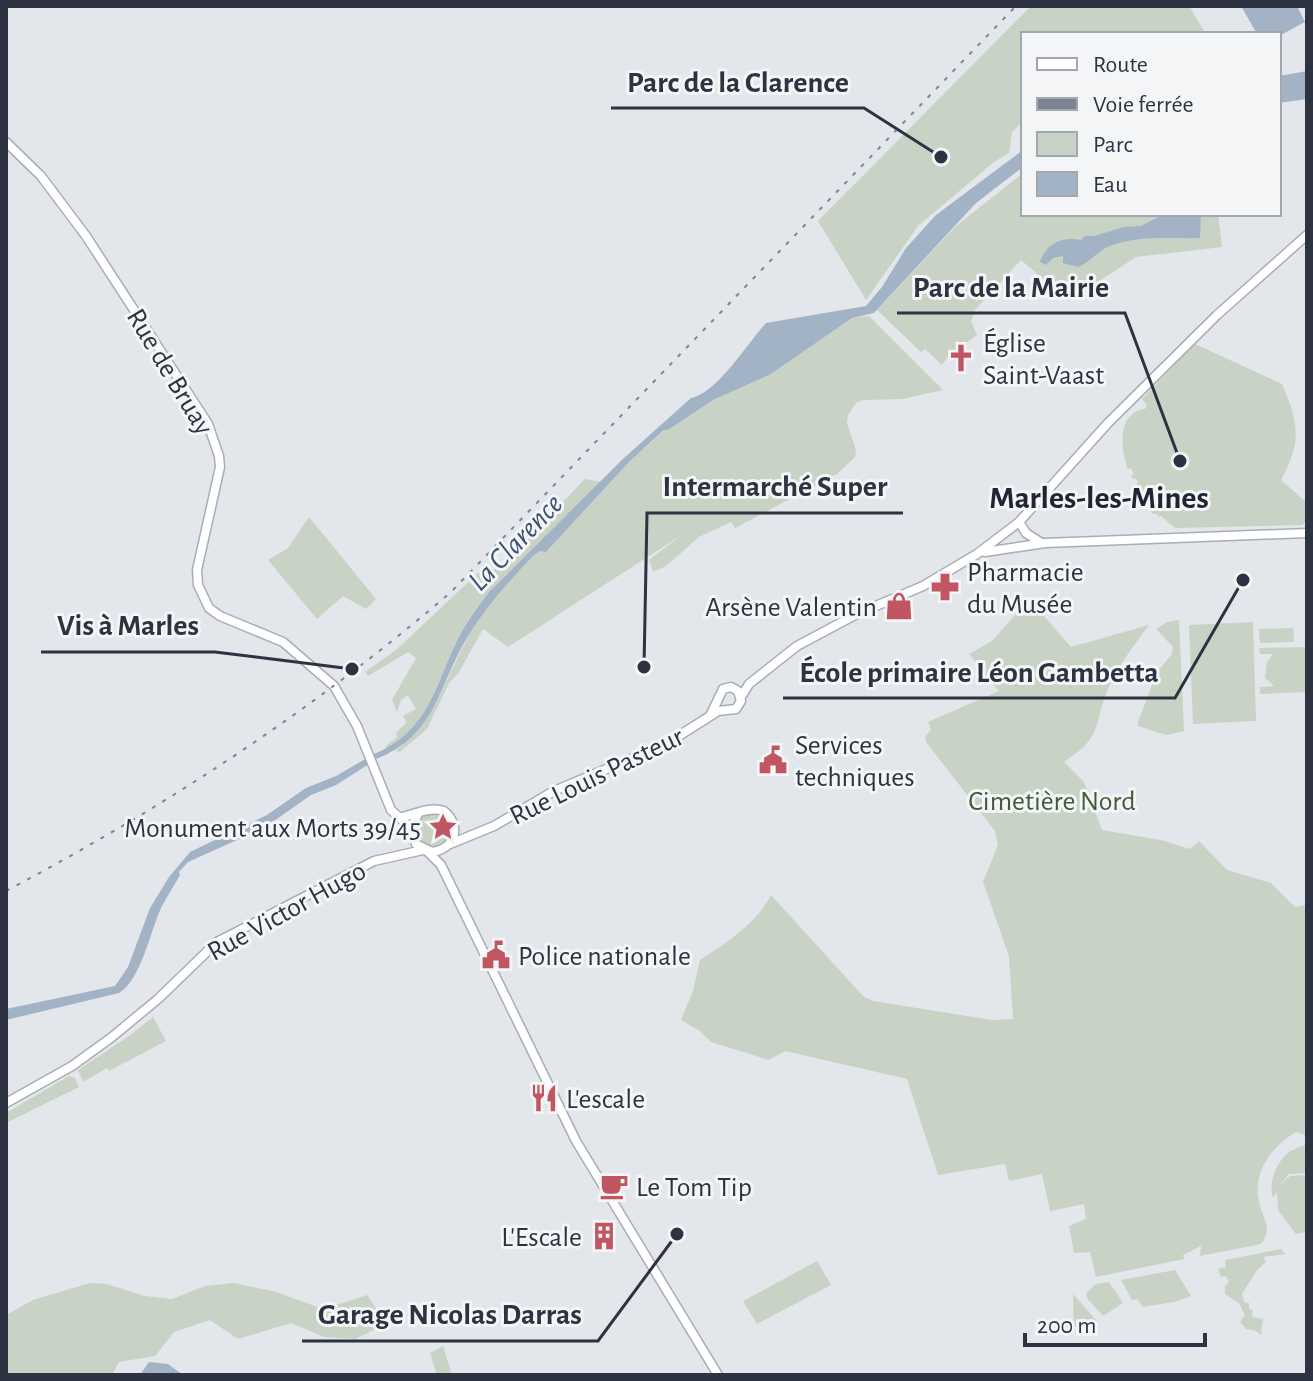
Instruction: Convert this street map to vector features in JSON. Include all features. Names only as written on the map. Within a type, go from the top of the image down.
[{"type":"main road","name":"Rue de Bruay","points":[[6,142],[41,176],[86,236],[208,424],[220,467],[197,570],[202,597],[209,608],[220,616],[278,639],[304,657],[334,686],[357,726],[388,805],[398,818]]},
{"type":"main road","points":[[726,709],[718,700],[723,689],[738,693],[797,646],[824,630],[911,592],[977,554],[1010,530],[1108,423],[1230,303],[1307,235]]},
{"type":"main road","points":[[1019,522],[1026,533],[1045,543]]},
{"type":"main road","points":[[1010,530],[1020,545]]},
{"type":"main road","points":[[977,554],[1045,543],[1307,533]]},
{"type":"main road","name":"Rue Louis Pasteur","points":[[448,846],[554,791],[666,744],[710,716],[738,707],[738,693]]},
{"type":"main road","name":"Rue Louis Pasteur","points":[[710,716],[718,700]]},
{"type":"main road","points":[[398,818],[429,809],[440,809],[449,815],[455,826],[454,836],[441,857],[441,865]]},
{"type":"main road","points":[[412,832],[418,814]]},
{"type":"main road","points":[[398,818],[441,865],[576,1141],[718,1375]]},
{"type":"main road","name":"Rue Louis Pasteur","points":[[455,826],[461,830],[481,831]]},
{"type":"main road","name":"Rue Victor Hugo","points":[[400,853],[412,832]]},
{"type":"main road","points":[[425,850],[437,852],[448,846]]},
{"type":"main road","name":"Rue Victor Hugo","points":[[6,1103],[72,1066],[112,1037],[158,999],[217,942],[374,861],[425,850]]},
{"type":"green space","points":[[1031,6],[1189,6],[1205,32],[1021,32],[1021,123],[1012,132],[1009,153],[918,226],[866,300],[818,221]]},
{"type":"green space","points":[[1021,175],[1021,216],[1218,216],[1222,247],[1136,257],[1069,301],[1021,260],[975,310],[971,321],[977,335],[949,355],[942,365],[925,349],[921,352],[877,310],[956,226]]},
{"type":"green space","points":[[869,316],[943,390],[902,399],[856,403],[847,423],[856,450],[855,457],[837,474],[735,528],[731,522],[699,537],[666,566],[653,572],[649,560],[680,536],[508,647],[483,629],[459,672],[449,683],[427,729],[400,752],[395,751],[428,715],[472,631],[496,596],[534,555],[540,551],[546,552],[630,461],[665,430],[713,400],[771,374],[852,318]]},
{"type":"green space","points":[[1195,344],[1282,384],[1296,432],[1292,454],[1281,480],[1307,503],[1307,521],[1302,525],[1175,528],[1161,516],[1157,517],[1158,514],[1153,514],[1140,495],[1143,493],[1135,485],[1138,483],[1136,478],[1131,476],[1134,474],[1125,460],[1122,441],[1125,424],[1129,417],[1145,409],[1147,405],[1142,399]]},
{"type":"green space","points":[[585,479],[602,482],[480,603],[464,628],[430,703],[405,736],[387,750],[386,746],[407,722],[403,716],[416,709],[408,695],[401,700],[397,712],[392,700],[416,658],[408,652],[368,676],[365,672],[396,650],[478,573],[491,572],[506,561]]},
{"type":"green space","points":[[309,517],[376,599],[366,609],[343,596],[317,619],[268,560],[288,548]]},
{"type":"green space","name":"Cimetière Nord","points":[[1029,599],[1071,647],[1149,625],[1112,681],[1092,737],[1064,762],[1084,782],[1102,830],[1161,840],[1190,849],[1199,841],[1227,870],[1271,883],[1295,907],[1307,905],[1307,1136],[1296,1132],[1287,1138],[1272,1152],[1261,1170],[1259,1202],[1267,1233],[1261,1244],[1200,1256],[1201,1246],[1183,1255],[1184,1259],[1096,1277],[1090,1252],[1074,1253],[1069,1226],[1086,1219],[1084,1204],[1050,1211],[1042,1174],[1009,1181],[1005,1164],[938,1175],[907,1079],[785,1051],[769,1060],[711,1042],[681,1020],[693,991],[700,960],[749,923],[771,895],[863,996],[873,1001],[992,1020],[1013,1019],[1009,956],[983,882],[998,845],[995,831],[925,737],[931,729],[928,722],[999,691],[969,654],[992,641]]},
{"type":"green space","points":[[1179,620],[1184,731],[1166,735],[1138,726],[1138,722],[1157,672],[1172,654],[1173,647],[1156,629],[1167,622]]},
{"type":"green space","points":[[1253,622],[1256,721],[1193,724],[1189,625]]},
{"type":"green space","points":[[1293,628],[1294,642],[1260,643],[1259,629]]},
{"type":"green space","points":[[1307,647],[1307,692],[1260,694],[1260,687],[1274,686],[1265,678],[1267,662],[1273,654],[1260,654],[1259,648]]},
{"type":"green space","points":[[437,813],[449,823],[438,825],[437,832],[448,839],[440,846],[429,847],[417,836],[416,825],[422,816]]},
{"type":"green space","points":[[153,1017],[166,1041],[83,1082],[78,1070]]},
{"type":"green space","points":[[69,1076],[75,1078],[79,1087],[6,1123],[6,1113]]},
{"type":"green space","points":[[1307,1144],[1307,1173],[1289,1174],[1278,1187],[1290,1176],[1307,1175],[1307,1232],[1296,1234],[1278,1210],[1277,1192],[1273,1198],[1272,1186],[1274,1174],[1284,1157]]},
{"type":"green space","points":[[1281,1249],[1285,1254],[1263,1257],[1266,1262],[1242,1294],[1244,1302],[1249,1303],[1249,1309],[1253,1310],[1252,1317],[1263,1319],[1261,1335],[1246,1329],[1240,1322],[1245,1315],[1239,1303],[1225,1294],[1225,1286],[1229,1282],[1226,1276],[1221,1277],[1218,1269],[1226,1267],[1225,1260]]},
{"type":"green space","points":[[817,1261],[831,1285],[757,1324],[743,1301]]},
{"type":"green space","points":[[1175,1270],[1191,1296],[1174,1302],[1143,1307],[1137,1299],[1132,1300],[1121,1280]]},
{"type":"green space","points":[[1109,1282],[1123,1303],[1103,1316],[1086,1293],[1096,1284]]},
{"type":"green space","points":[[90,1283],[172,1299],[205,1286],[234,1283],[276,1292],[323,1309],[367,1295],[379,1313],[380,1327],[355,1339],[324,1337],[291,1323],[238,1339],[210,1320],[174,1332],[155,1356],[119,1362],[112,1375],[6,1375],[6,1315],[33,1300]]},
{"type":"green space","points":[[1073,1294],[1097,1321],[1097,1324],[1074,1327]]},
{"type":"green space","points":[[443,1346],[452,1375],[437,1375],[430,1353]]},
{"type":"water","points":[[1241,6],[1297,6],[1305,22],[1281,35],[1281,32],[1256,32]]},
{"type":"water","points":[[1307,71],[1307,99],[1281,103],[1281,76]]},
{"type":"water","points":[[1021,151],[1021,169],[976,203],[874,313],[852,318],[771,374],[713,400],[664,430],[630,461],[546,552],[540,551],[534,555],[482,615],[457,656],[424,723],[396,749],[376,759],[374,754],[406,734],[427,708],[463,629],[490,591],[624,458],[691,398],[721,378],[766,323],[866,306],[906,248],[936,215]]},
{"type":"water","points":[[1160,216],[1201,216],[1200,238],[1132,240],[1106,248],[1078,267],[1063,263],[1063,256],[1053,258],[1046,265],[1040,262],[1046,250],[1056,242],[1081,240],[1085,236],[1141,226]]},
{"type":"water","points":[[367,758],[369,764],[336,785],[311,795],[264,828],[188,862],[179,872],[161,908],[139,967],[127,987],[119,993],[6,1020],[6,1009],[115,986],[128,967],[150,908],[169,877],[190,852],[267,815],[306,788],[336,776]]},
{"type":"water","points":[[149,1362],[168,1364],[183,1375],[140,1375]]},
{"type":"railway","points":[[6,891],[123,825],[237,754],[346,676],[451,592],[1016,6]]},
{"type":"place","name":"Parc de la Clarence","points":[[941,157]]},
{"type":"place","name":"Église Saint-Vaast","points":[[961,358]]},
{"type":"place","name":"Parc de la Mairie","points":[[1180,461]]},
{"type":"place","name":"École primaire Léon Gambetta","points":[[1243,580]]},
{"type":"place","name":"Pharmacie du Musée","points":[[945,587]]},
{"type":"place","name":"Arsène Valentin","points":[[899,606]]},
{"type":"place","name":"Intermarché Super","points":[[644,667]]},
{"type":"place","name":"Vis à Marles","points":[[352,669]]},
{"type":"place","name":"Services techniques","points":[[773,760]]},
{"type":"place","name":"Monument aux Morts 39/45","points":[[443,827]]},
{"type":"place","name":"Police nationale","points":[[496,955]]},
{"type":"place","name":"L'escale","points":[[544,1098]]},
{"type":"place","name":"Le Tom Tip","points":[[614,1186]]},
{"type":"place","name":"Garage Nicolas Darras","points":[[677,1234]]},
{"type":"place","name":"L'Escale","points":[[604,1236]]},
{"type":"district","name":"Marles-les-Mines","points":[[1099,497]]},
{"type":"water label","name":"La Clarence","points":[[515,542]]}]
